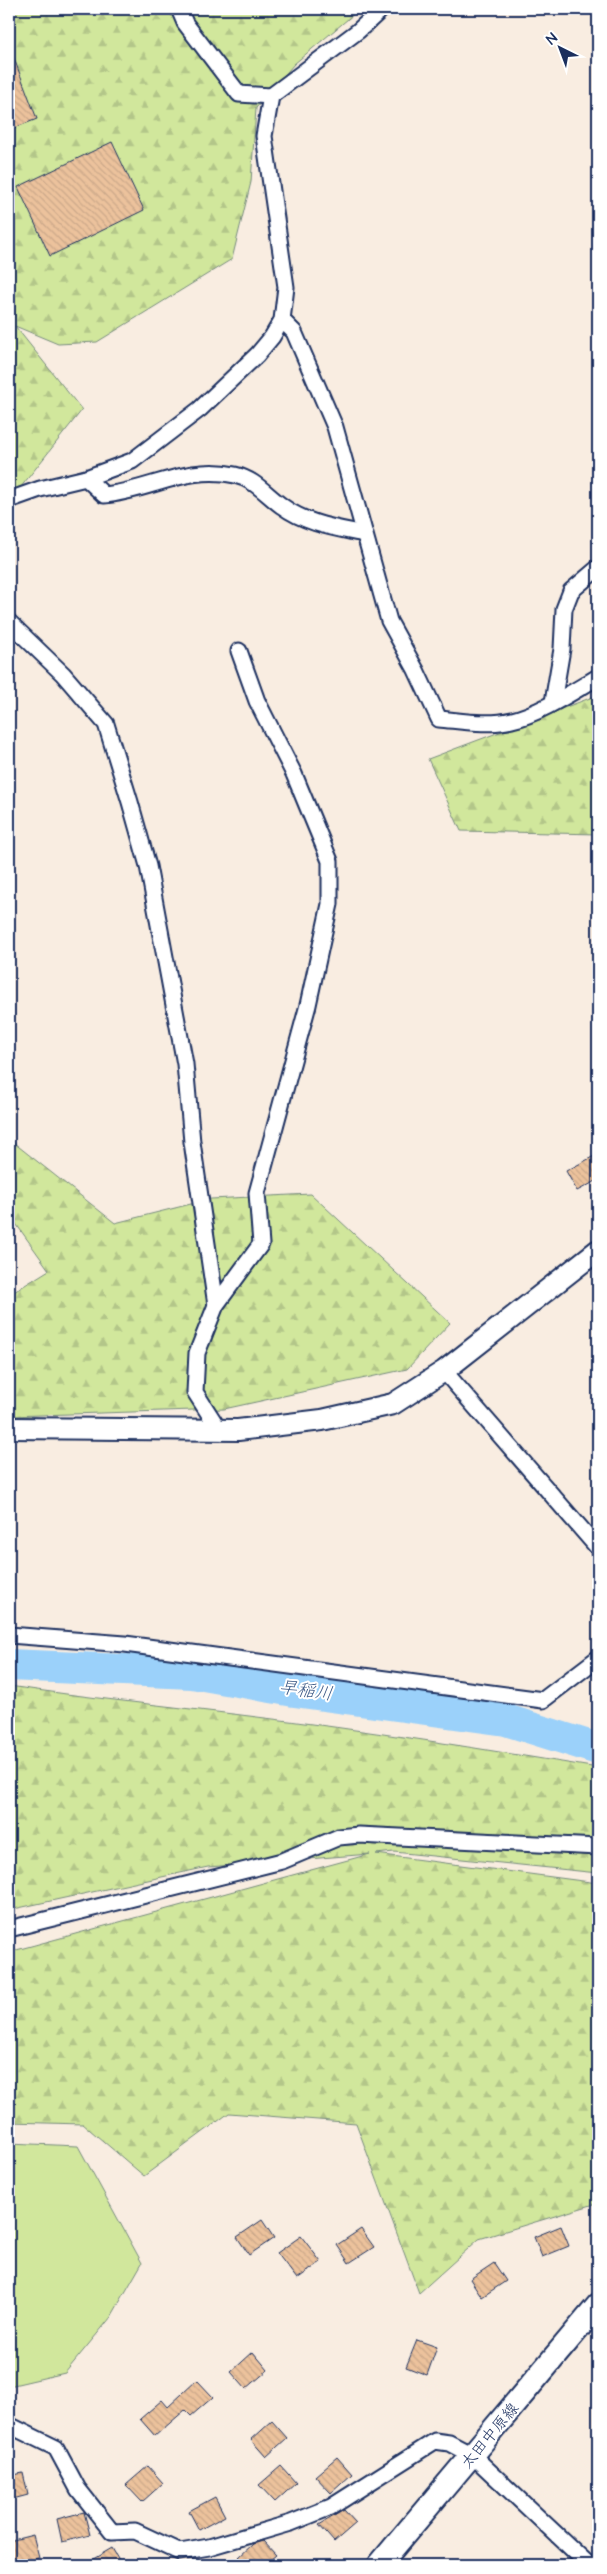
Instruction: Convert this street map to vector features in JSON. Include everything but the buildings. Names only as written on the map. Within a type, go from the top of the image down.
[{"type":"main road","name":"太田中原線","points":[[379,2565],[598,2305]]},
{"type":"street","points":[[179,9],[185,23],[239,94],[271,96],[358,31],[382,9]]},
{"type":"street","points":[[9,500],[40,489],[86,478],[132,461],[200,408],[256,356],[272,337],[282,320],[286,288],[264,136],[271,96]]},
{"type":"street","points":[[282,320],[294,332],[335,427],[390,621],[439,719],[492,722],[513,720],[553,702],[598,677]]},
{"type":"street","points":[[86,478],[104,495],[120,493],[188,473],[234,475],[252,480],[282,507],[314,523],[364,534]]},
{"type":"street","points":[[553,702],[562,649],[564,608],[571,591],[598,568]]},
{"type":"street","points":[[9,622],[63,674],[106,724],[130,802],[148,866],[185,1064],[192,1142],[216,1305]]},
{"type":"street","points":[[218,1428],[195,1392],[197,1353],[216,1305],[261,1244],[257,1193],[308,1005],[330,904],[330,861],[294,774],[257,701],[239,651]]},
{"type":"street","points":[[9,1428],[218,1428],[238,1430],[322,1420],[361,1413],[393,1404],[444,1372],[598,1250]]},
{"type":"street","points":[[444,1372],[598,1548]]},
{"type":"street","points":[[9,1635],[125,1644],[543,1700],[598,1658]]},
{"type":"street","points":[[9,1929],[282,1861],[339,1837],[358,1835],[598,1847]]},
{"type":"street","points":[[9,2424],[56,2448],[78,2489],[112,2532],[135,2531],[180,2552],[209,2547],[291,2523],[331,2507],[434,2441],[449,2443],[472,2455],[589,2565]]},
{"type":"green space","points":[[9,9],[360,9],[294,64],[256,108],[251,182],[232,259],[97,342],[58,344],[15,326],[82,410],[9,502]]},
{"type":"green space","points":[[598,695],[598,834],[461,831],[428,759]]},
{"type":"green space","points":[[9,1139],[115,1223],[211,1199],[311,1194],[450,1323],[407,1369],[224,1409],[9,1416],[9,1295],[49,1270],[9,1214]]},
{"type":"green space","points":[[9,1686],[337,1727],[598,1768],[598,1873],[394,1852],[376,1854],[598,1883],[598,2203],[479,2239],[419,2293],[356,2123],[229,2113],[144,2176],[83,2124],[9,2122],[9,1952],[370,1854],[208,1867],[9,1910]]},
{"type":"green space","points":[[9,2143],[78,2146],[142,2263],[111,2317],[65,2373],[9,2386]]},
{"type":"waterway","name":"早稲川","points":[[9,1665],[192,1673],[294,1691],[506,1720],[598,1749]]}]
